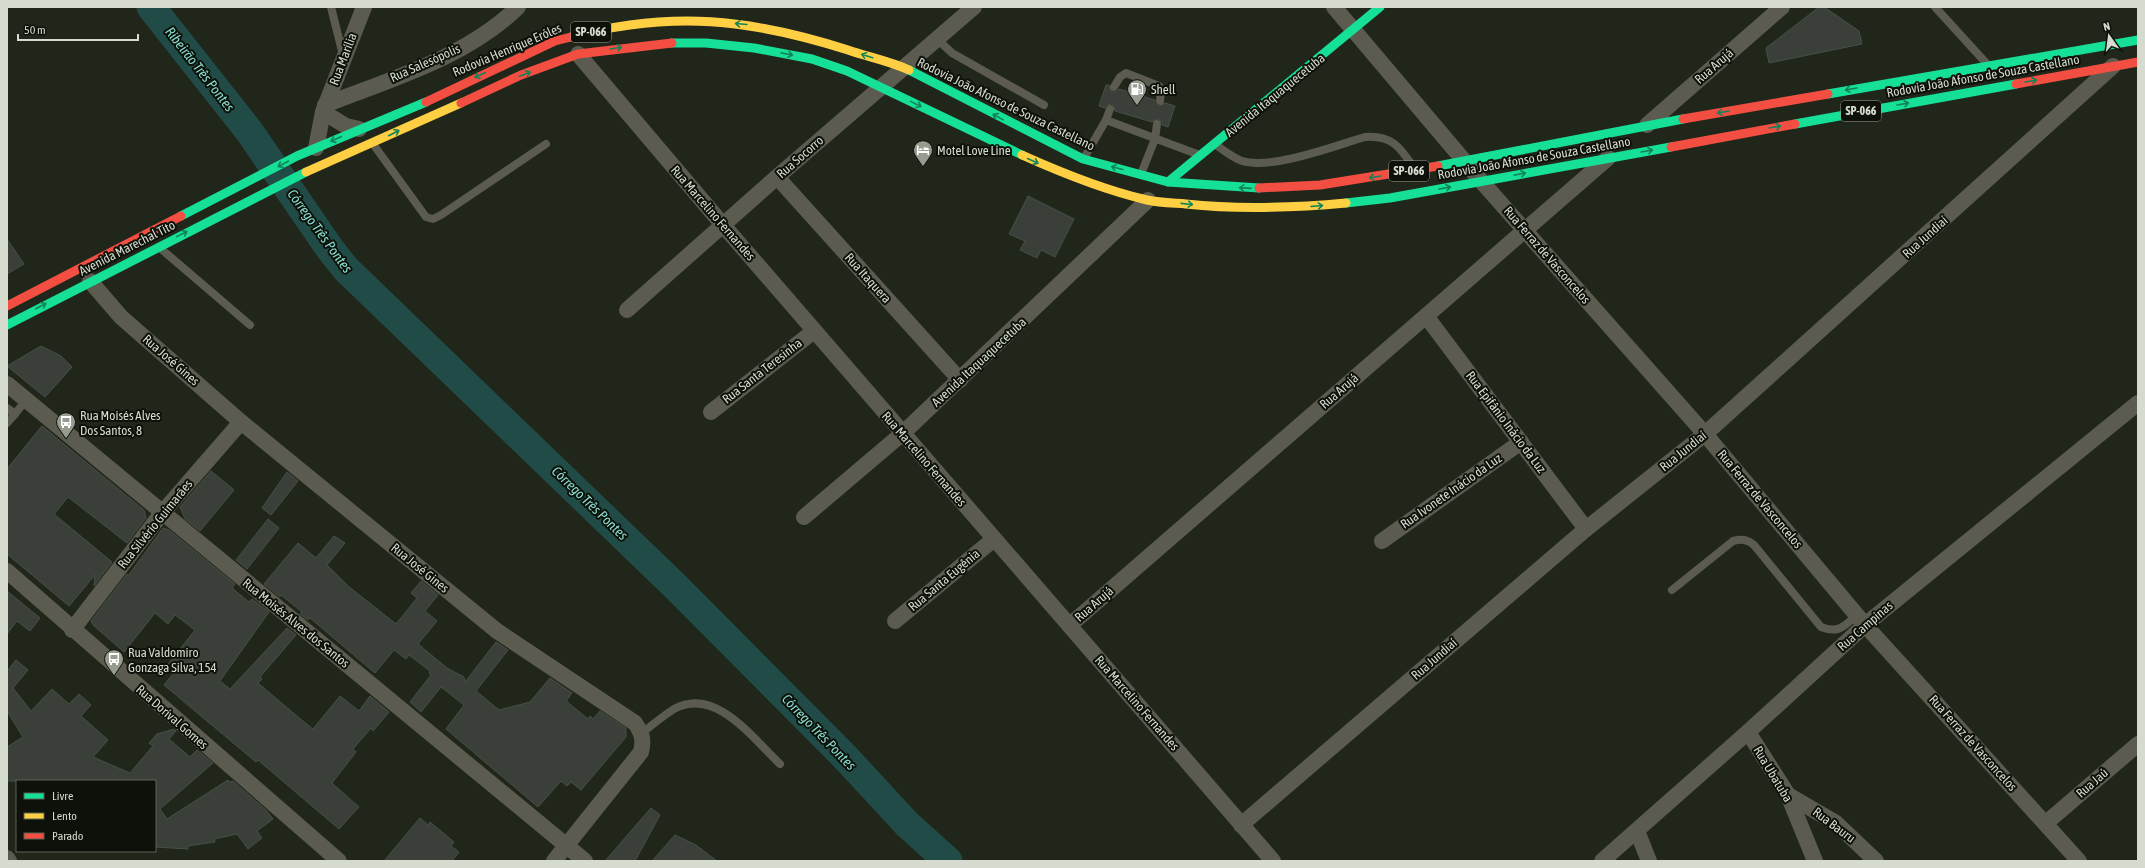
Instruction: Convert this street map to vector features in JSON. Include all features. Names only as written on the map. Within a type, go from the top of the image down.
[{"type":"main road","name":"Avenida Itaquaquecetuba","points":[[1168,182],[1355,30],[1380,7]]},
{"type":"main road","name":"Rodovia Henrique Eróles","points":[[253,179],[297,156],[401,112],[555,42],[604,28],[641,23],[696,20],[753,25],[807,37],[904,68]]},
{"type":"main road","name":"Rodovia João Afonso de Souza Castellano","points":[[904,68],[1083,159],[1168,182],[1254,188],[1320,185],[1465,162],[1647,125],[2138,40]]},
{"type":"main road","name":"SP-066","points":[[373,143],[521,75],[578,54],[662,43],[706,43],[747,47],[812,59],[846,71],[881,87]]},
{"type":"main road","name":"Rodovia João Afonso de Souza Castellano","points":[[881,87],[1004,148],[1061,173],[1148,200],[1221,208],[1295,208],[1390,198],[2138,62]]},
{"type":"main road","name":"Avenida Marechal Tito","points":[[7,325],[276,186],[373,143]]},
{"type":"main road","name":"Avenida Marechal Tito","points":[[7,306],[253,179]]},
{"type":"street","name":"Rua Marília","points":[[316,148],[324,109],[364,7]]},
{"type":"street","name":"Rua Salesópolis","points":[[324,109],[444,57],[482,35],[518,7]]},
{"type":"street","name":"Rua Socorro","points":[[627,310],[776,177],[974,7]]},
{"type":"street","name":"Rua Ferraz de Vasconcelos","points":[[1334,7],[1482,182],[1705,434],[1861,620],[2079,861]]},
{"type":"street","name":"Rua Arujá","points":[[1647,125],[1782,7]]},
{"type":"street","name":"Rua Marcelino Fernandes","points":[[578,54],[902,433],[1273,861]]},
{"type":"street","name":"Rua Jundiaí","points":[[1241,825],[1586,529],[1705,434],[2113,66]]},
{"type":"street","points":[[324,109],[346,126],[360,129]]},
{"type":"street","name":"Rua Arujá","points":[[1070,625],[1609,158]]},
{"type":"street","name":"Rua Itaquera","points":[[776,177],[960,380]]},
{"type":"street","name":"Avenida Itaquaquecetuba","points":[[804,517],[902,433],[960,380],[1148,200]]},
{"type":"street","name":"Rua José Gines","points":[[90,281],[121,317],[241,422],[497,631],[627,717],[635,723],[642,733]]},
{"type":"street","name":"Rua Epifânio Inácio da Luz","points":[[1426,316],[1586,529]]},
{"type":"street","name":"Rua Santa Teresinha","points":[[711,412],[814,330]]},
{"type":"street","name":"Rua Moisés Alves dos Santos","points":[[7,384],[585,861]]},
{"type":"street","name":"Rua Campinas","points":[[1602,861],[1748,732],[1861,620],[2138,403]]},
{"type":"street","name":"Rua Silvério Guimarães","points":[[72,630],[162,513],[241,422]]},
{"type":"street","name":"Rua Ivonete Inácio da Luz","points":[[1382,541],[1521,442]]},
{"type":"street","name":"Rua Santa Eugênia","points":[[896,621],[994,539]]},
{"type":"street","name":"Rua Dorival Gomes","points":[[7,571],[72,630],[339,861]]},
{"type":"street","name":"Rua Ubatuba","points":[[1748,732],[1788,795],[1815,861]]},
{"type":"street","points":[[554,861],[641,752],[644,742],[642,733]]},
{"type":"street","name":"Rua Jaú","points":[[2046,823],[2138,744]]},
{"type":"street","name":"Rua Bauru","points":[[1788,795],[1836,823],[1876,861]]},
{"type":"street","points":[[1637,831],[1649,861]]},
{"type":"lane","points":[[331,7],[344,58]]},
{"type":"lane","points":[[1935,7],[1988,65]]},
{"type":"lane","points":[[937,39],[952,53],[1044,105]]},
{"type":"lane","points":[[1114,87],[1120,77],[1126,73],[1159,86],[1161,91],[1160,101]]},
{"type":"lane","points":[[1083,159],[1106,120],[1110,109]]},
{"type":"lane","points":[[1106,120],[1201,156]]},
{"type":"lane","points":[[1140,174],[1155,139],[1157,124]]},
{"type":"lane","points":[[1215,144],[1241,161],[1260,163],[1278,161],[1365,137],[1379,136],[1400,147],[1416,170]]},
{"type":"lane","points":[[373,143],[426,217],[433,219],[441,216],[546,144]]},
{"type":"lane","points":[[158,246],[250,325]]},
{"type":"lane","points":[[7,423],[26,400]]},
{"type":"lane","points":[[7,408],[15,414]]},
{"type":"lane","points":[[1672,590],[1732,540],[1740,539],[1749,541],[1754,545],[1821,627],[1830,630],[1841,628],[1861,620]]},
{"type":"lane","points":[[642,733],[674,709],[697,703],[710,705],[725,711],[780,764]]},
{"type":"building","points":[[1819,7],[1824,7],[1859,31],[1862,44],[1769,63],[1766,48]]},
{"type":"building","name":"Shell","points":[[1106,85],[1109,85],[1112,92],[1116,92],[1119,89],[1155,100],[1155,104],[1159,106],[1165,103],[1175,106],[1168,127],[1162,125],[1162,122],[1158,119],[1152,122],[1115,111],[1112,104],[1107,105],[1105,108],[1099,106]]},
{"type":"building","points":[[1028,196],[1074,219],[1055,257],[1041,250],[1037,258],[1020,250],[1025,241],[1009,234]]},
{"type":"building","points":[[7,239],[24,264],[7,274]]},
{"type":"building","points":[[41,346],[61,356],[72,367],[45,397],[7,366]]},
{"type":"building","points":[[42,426],[144,510],[146,518],[127,543],[68,497],[54,514],[112,562],[94,586],[95,575],[69,606],[7,554],[7,469]]},
{"type":"building","points":[[211,471],[234,490],[200,531],[185,519],[180,507]]},
{"type":"building","points":[[287,472],[298,481],[271,515],[262,508]]},
{"type":"building","points":[[268,519],[279,528],[247,569],[236,560]]},
{"type":"building","points":[[163,528],[169,530],[235,584],[232,588],[249,602],[252,599],[269,612],[220,681],[230,689],[287,628],[296,635],[260,677],[262,679],[258,683],[304,722],[313,729],[340,696],[359,711],[370,696],[389,712],[373,731],[371,728],[353,749],[356,752],[332,783],[359,807],[339,829],[258,760],[256,762],[164,685],[173,674],[165,668],[195,630],[175,615],[168,624],[155,613],[124,652],[93,625],[91,621],[127,574],[128,576]]},
{"type":"building","points":[[334,536],[345,543],[327,565],[348,586],[396,624],[417,598],[411,593],[421,581],[438,595],[425,611],[437,621],[418,644],[447,668],[464,677],[465,682],[496,642],[508,650],[476,691],[499,710],[530,702],[550,678],[572,693],[566,701],[588,719],[590,716],[593,719],[600,711],[626,728],[626,737],[581,790],[571,782],[567,786],[561,781],[538,807],[446,729],[464,705],[441,687],[421,712],[410,702],[431,675],[429,673],[430,671],[409,655],[406,659],[394,650],[375,673],[310,618],[308,620],[300,614],[302,612],[281,595],[280,597],[264,584],[298,543],[316,558]]},
{"type":"building","points":[[7,591],[40,618],[30,631],[17,621],[7,634]]},
{"type":"building","points":[[16,660],[28,670],[13,688],[31,711],[52,689],[69,704],[79,694],[91,705],[81,716],[108,740],[93,757],[130,773],[153,746],[149,743],[157,734],[174,729],[176,731],[169,739],[190,757],[197,750],[213,763],[160,809],[167,819],[228,780],[230,782],[233,781],[266,810],[273,819],[257,831],[262,838],[248,849],[237,834],[214,839],[215,842],[188,846],[188,849],[156,847],[156,780],[7,781],[7,747],[23,737],[7,711],[7,675],[10,671],[8,670]]},
{"type":"building","points":[[651,808],[660,815],[635,861],[605,861]]},
{"type":"building","points":[[420,818],[428,825],[430,822],[454,842],[451,846],[459,852],[452,861],[384,861]]},
{"type":"building","points":[[675,835],[696,845],[717,861],[652,861]]},
{"type":"waterway","name":"Córrego Três Pontes","points":[[151,7],[249,131],[330,249],[346,269],[675,586],[846,758],[907,824],[948,861]]},
{"type":"traffic: fast","points":[[1168,182],[1380,7]]},
{"type":"traffic: fast","points":[[1828,94],[2138,40]]},
{"type":"traffic: fast","points":[[672,43],[706,43],[754,48],[812,59],[847,71],[1022,155]]},
{"type":"traffic: fast","points":[[909,70],[1083,159],[1168,182],[1259,188]]},
{"type":"traffic: fast","points":[[1795,124],[2016,84]]},
{"type":"traffic: fast","points":[[181,216],[297,156],[426,102]]},
{"type":"traffic: fast","points":[[1438,166],[1683,119]]},
{"type":"traffic: fast","points":[[1346,203],[1390,198],[1671,147]]},
{"type":"traffic: fast","points":[[7,325],[306,172]]},
{"type":"traffic: slow","points":[[571,37],[643,23],[677,21],[744,25],[812,39],[909,70]]},
{"type":"traffic: slow","points":[[306,172],[461,103]]},
{"type":"traffic: slow","points":[[1022,155],[1068,175],[1099,186],[1157,202],[1247,208],[1346,203]]},
{"type":"traffic: jam","points":[[426,102],[555,41],[571,37]]},
{"type":"traffic: jam","points":[[461,103],[521,75],[578,54],[672,43]]},
{"type":"traffic: jam","points":[[2016,84],[2138,62]]},
{"type":"traffic: jam","points":[[1683,119],[1828,94]]},
{"type":"traffic: jam","points":[[1671,147],[1795,124]]},
{"type":"traffic: jam","points":[[1259,188],[1320,185],[1438,166]]},
{"type":"traffic: jam","points":[[7,306],[181,216]]},
{"type":"place","name":"Shell","points":[[1137,106]]},
{"type":"place","name":"Motel Love Line","points":[[923,167]]},
{"type":"place","name":"Rua Moisés Alves Dos Santos, 8","points":[[66,439]]},
{"type":"place","name":"Rua Valdomiro Gonzaga Silva, 154","points":[[114,676]]},
{"type":"water label","name":"Ribeirão Três Pontes","points":[[200,69]]}]
